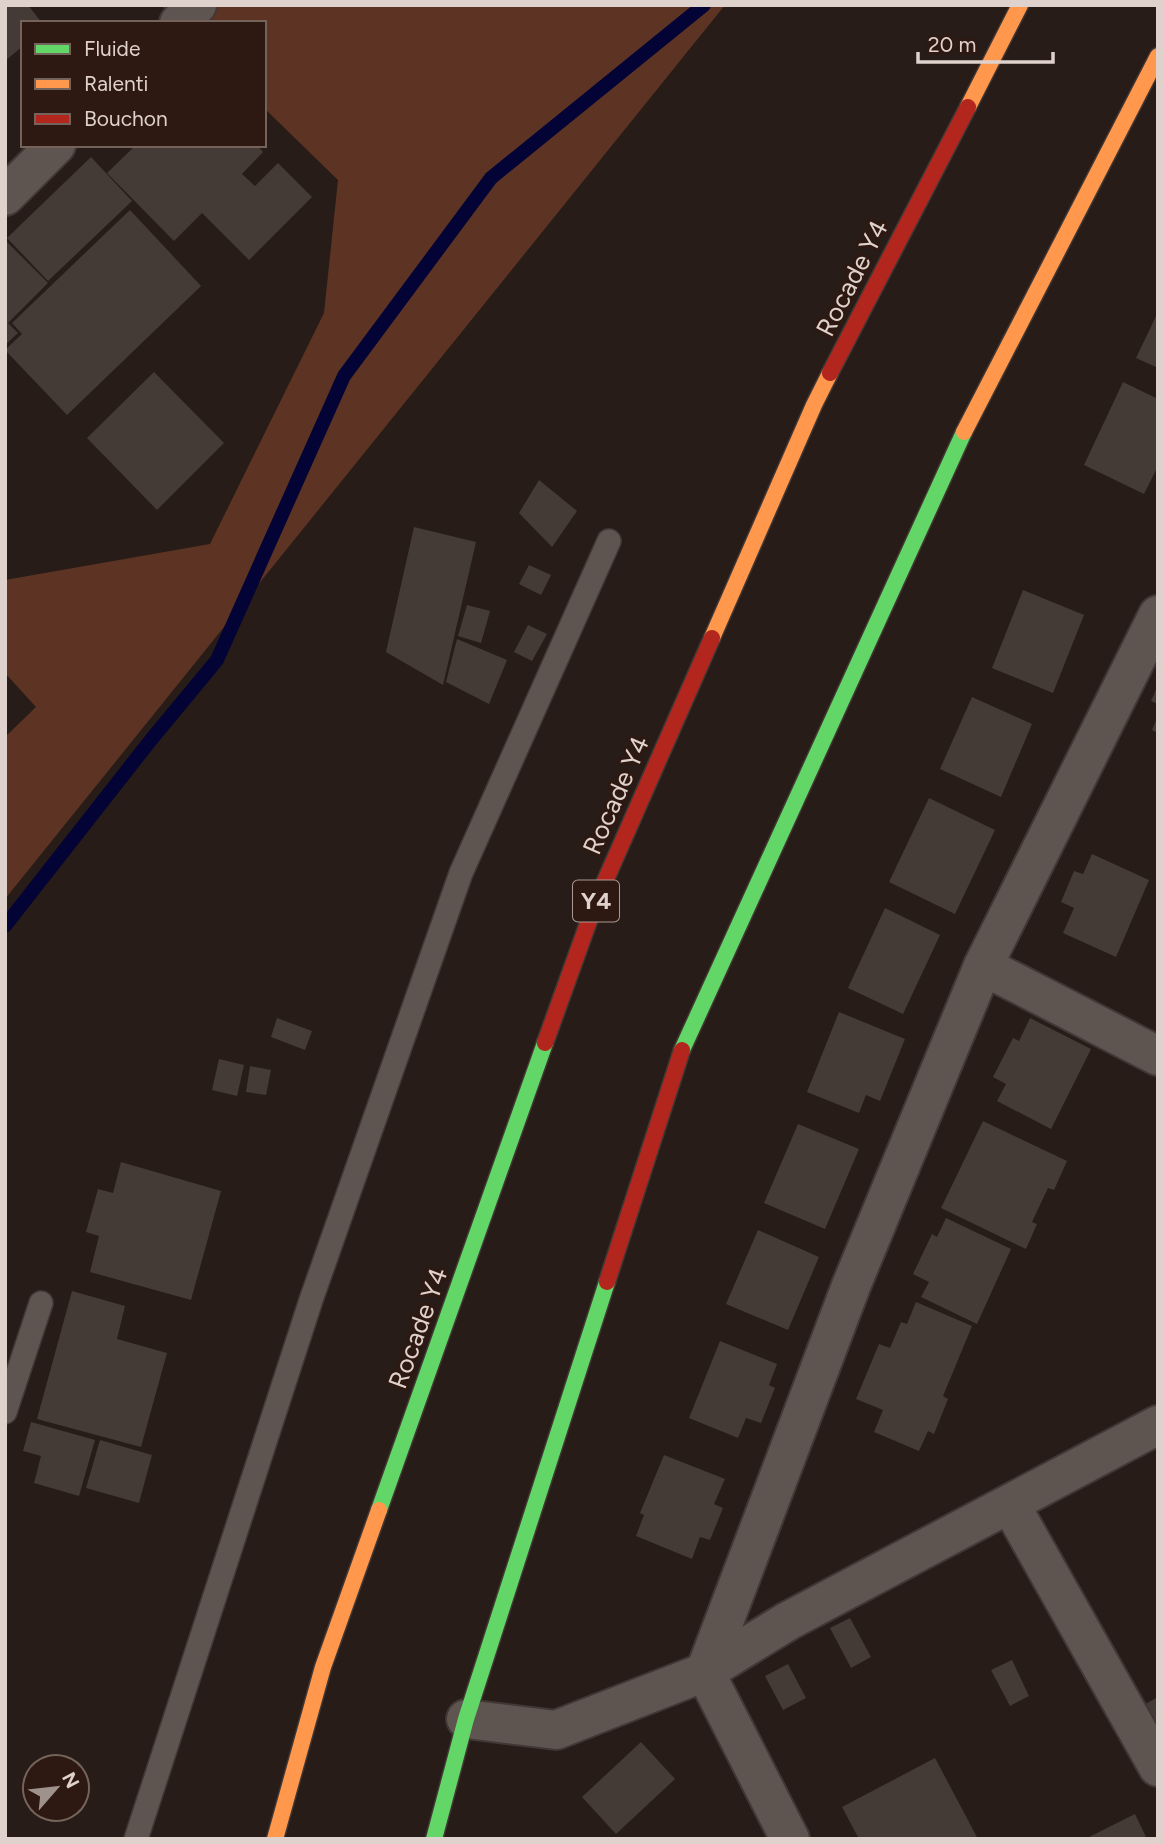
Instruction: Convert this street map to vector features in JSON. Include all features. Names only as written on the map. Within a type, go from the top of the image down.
[{"type":"highway","name":"Rocade Y4","points":[[275,1839],[323,1667],[595,904],[814,405],[1020,5]]},
{"type":"highway","points":[[434,1839],[466,1718],[681,1052],[955,450],[1158,56]]},
{"type":"street","points":[[181,21],[197,5]]},
{"type":"street","points":[[5,196],[54,147]]},
{"type":"street","points":[[790,1839],[705,1672],[851,1286],[983,966],[1158,615]]},
{"type":"street","points":[[983,966],[1158,1056]]},
{"type":"street","points":[[466,1718],[556,1730],[705,1672],[789,1621],[1158,1425]]},
{"type":"street","points":[[1010,1504],[1158,1767]]},
{"type":"lane","points":[[136,1839],[312,1300],[461,873],[610,541]]},
{"type":"lane","points":[[5,1412],[41,1303]]},
{"type":"shaded area","points":[[161,5],[725,5],[5,899],[5,737],[36,707],[5,673],[5,580],[210,544],[324,313],[338,180],[266,110],[266,21],[177,21]]},
{"type":"building","points":[[5,5],[28,5],[40,21],[21,21],[21,48],[5,61]]},
{"type":"building","points":[[134,147],[259,147],[263,152],[242,174],[255,186],[278,163],[312,197],[249,260],[202,213],[174,241],[107,173]]},
{"type":"building","points":[[91,157],[132,201],[48,281],[7,238]]},
{"type":"building","points":[[130,210],[201,286],[67,415],[5,350],[22,334],[12,323]]},
{"type":"building","points":[[5,240],[48,283],[8,323],[18,333],[5,345]]},
{"type":"building","points":[[1158,312],[1158,368],[1136,358]]},
{"type":"building","points":[[154,372],[224,443],[157,510],[87,438]]},
{"type":"building","points":[[1123,382],[1158,399],[1158,466],[1144,494],[1084,465]]},
{"type":"building","points":[[539,480],[577,511],[552,547],[519,513]]},
{"type":"building","points":[[414,527],[476,542],[443,685],[386,652]]},
{"type":"building","points":[[529,565],[551,575],[541,595],[519,584]]},
{"type":"building","points":[[1023,590],[1084,615],[1053,693],[992,668]]},
{"type":"building","points":[[467,605],[490,611],[481,643],[458,636]]},
{"type":"building","points":[[528,625],[547,634],[532,661],[514,652]]},
{"type":"building","points":[[457,639],[507,660],[489,704],[446,682]]},
{"type":"building","points":[[1158,685],[1158,704],[1151,701]]},
{"type":"building","points":[[972,697],[1032,724],[1001,797],[940,769]]},
{"type":"building","points":[[1158,716],[1158,733],[1152,730]]},
{"type":"building","points":[[929,798],[995,830],[955,914],[889,882]]},
{"type":"building","points":[[1092,854],[1149,880],[1116,957],[1063,933],[1074,908],[1061,902],[1074,871],[1083,874]]},
{"type":"building","points":[[885,908],[940,935],[903,1014],[848,988]]},
{"type":"building","points":[[839,1012],[905,1039],[880,1101],[866,1095],[859,1113],[807,1092]]},
{"type":"building","points":[[277,1018],[312,1031],[305,1050],[271,1037]]},
{"type":"building","points":[[1030,1018],[1091,1049],[1051,1129],[997,1101],[1006,1084],[993,1077],[1013,1038],[1019,1041]]},
{"type":"building","points":[[219,1059],[244,1065],[237,1096],[212,1090]]},
{"type":"building","points":[[250,1066],[271,1070],[266,1095],[246,1092]]},
{"type":"building","points":[[983,1121],[1067,1161],[1054,1190],[1048,1188],[1032,1222],[1037,1224],[1026,1249],[941,1208]]},
{"type":"building","points":[[798,1124],[859,1149],[825,1229],[764,1203]]},
{"type":"building","points":[[121,1162],[221,1191],[191,1300],[90,1272],[99,1236],[86,1232],[98,1189],[113,1193]]},
{"type":"building","points":[[946,1218],[1011,1249],[977,1324],[921,1297],[929,1282],[913,1274],[932,1234],[937,1237]]},
{"type":"building","points":[[758,1230],[819,1257],[788,1330],[726,1304]]},
{"type":"building","points":[[72,1291],[125,1306],[117,1339],[167,1353],[141,1447],[37,1419]]},
{"type":"building","points":[[916,1302],[972,1326],[943,1396],[948,1399],[934,1434],[928,1431],[919,1451],[874,1432],[883,1410],[856,1399],[879,1344],[890,1348],[901,1322],[907,1324]]},
{"type":"building","points":[[720,1341],[777,1364],[769,1385],[775,1388],[761,1423],[746,1418],[738,1438],[689,1418]]},
{"type":"building","points":[[31,1422],[95,1440],[79,1496],[34,1483],[41,1456],[23,1451]]},
{"type":"building","points":[[100,1440],[152,1455],[139,1503],[86,1488]]},
{"type":"building","points":[[664,1455],[725,1479],[714,1504],[723,1508],[710,1540],[700,1537],[692,1559],[636,1536],[644,1515],[640,1513]]},
{"type":"building","points":[[850,1618],[871,1657],[851,1668],[830,1628]]},
{"type":"building","points":[[1012,1660],[1029,1696],[1010,1706],[991,1670]]},
{"type":"building","points":[[788,1664],[806,1698],[783,1710],[765,1676]]},
{"type":"building","points":[[1158,1697],[1158,1741],[1140,1707]]},
{"type":"building","points":[[641,1742],[675,1779],[616,1834],[582,1797]]},
{"type":"building","points":[[935,1758],[978,1839],[859,1839],[842,1807]]},
{"type":"building","points":[[1135,1814],[1147,1839],[1085,1839]]},
{"type":"waterway","points":[[5,926],[217,660],[344,376],[491,178],[704,5]]},
{"type":"traffic: fast","points":[[682,1050],[964,432]]},
{"type":"traffic: fast","points":[[379,1510],[545,1043]]},
{"type":"traffic: fast","points":[[434,1839],[466,1719],[607,1282]]},
{"type":"traffic: slow","points":[[968,107],[1020,5]]},
{"type":"traffic: slow","points":[[964,432],[1158,56]]},
{"type":"traffic: slow","points":[[712,638],[830,373]]},
{"type":"traffic: slow","points":[[275,1839],[323,1667],[379,1510]]},
{"type":"traffic: jam","points":[[830,373],[968,107]]},
{"type":"traffic: jam","points":[[545,1043],[595,904],[712,638]]},
{"type":"traffic: jam","points":[[607,1282],[682,1050]]}]
